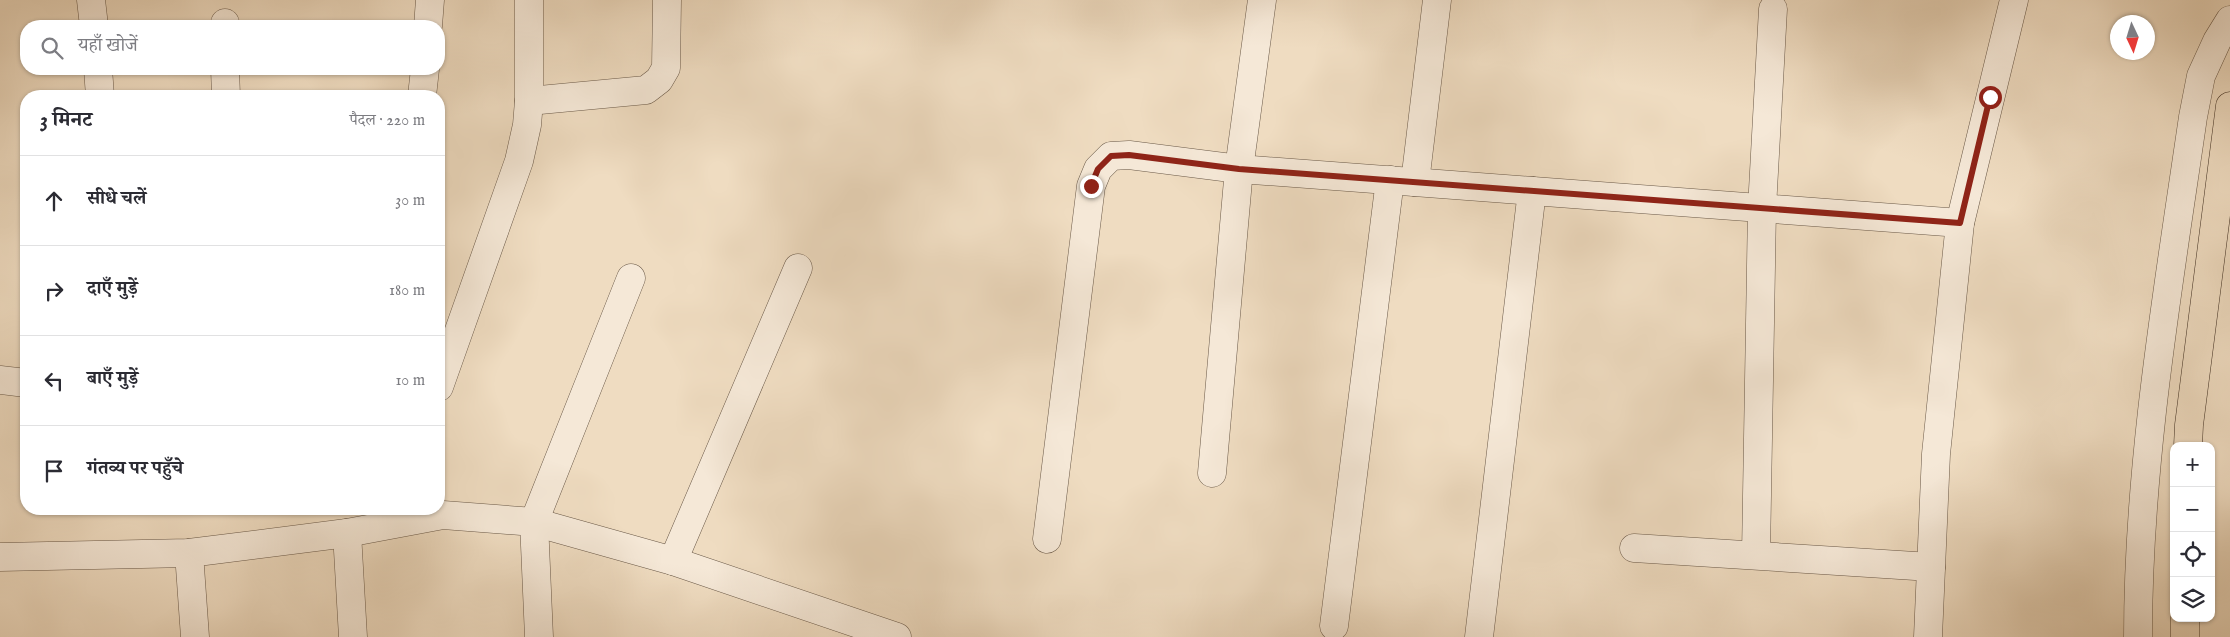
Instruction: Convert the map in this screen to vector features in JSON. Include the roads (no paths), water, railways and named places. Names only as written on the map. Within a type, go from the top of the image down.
[{"type":"main road","points":[[2188,442],[2230,106]]},
{"type":"main road","points":[[2185,637],[2186,622]]},
{"type":"street","points":[[91,0],[93,20]]},
{"type":"street","points":[[428,20],[430,0]]},
{"type":"street","points":[[445,370],[519,161],[527,125],[529,101],[529,0]]},
{"type":"street","points":[[529,101],[646,90],[659,80],[666,68],[667,0]]},
{"type":"street","points":[[1212,473],[1239,169],[1262,0]]},
{"type":"street","points":[[1334,626],[1402,181],[1437,0]]},
{"type":"street","points":[[1928,637],[1936,454],[1960,223],[2014,0]]},
{"type":"street","points":[[1756,554],[1762,208],[1773,9]]},
{"type":"street","points":[[2138,637],[2138,581],[2156,373],[2193,116],[2201,76],[2217,41],[2230,20]]},
{"type":"street","points":[[98,75],[100,90]]},
{"type":"street","points":[[226,75],[226,90]]},
{"type":"street","points":[[423,90],[425,75]]},
{"type":"street","points":[[1047,539],[1091,186],[1098,169],[1111,156],[1129,155],[1239,169],[1960,223]]},
{"type":"street","points":[[1479,637],[1532,191]]},
{"type":"street","points":[[673,561],[798,268]]},
{"type":"street","points":[[540,637],[534,522],[631,278]]},
{"type":"street","points":[[0,380],[20,382]]},
{"type":"street","points":[[445,513],[534,522],[673,561],[897,637]]},
{"type":"street","points":[[0,558],[189,553],[347,533],[427,515]]},
{"type":"street","points":[[347,533],[353,637]]},
{"type":"street","points":[[1634,548],[1756,554],[1931,567]]},
{"type":"street","points":[[189,553],[195,637]]}]
